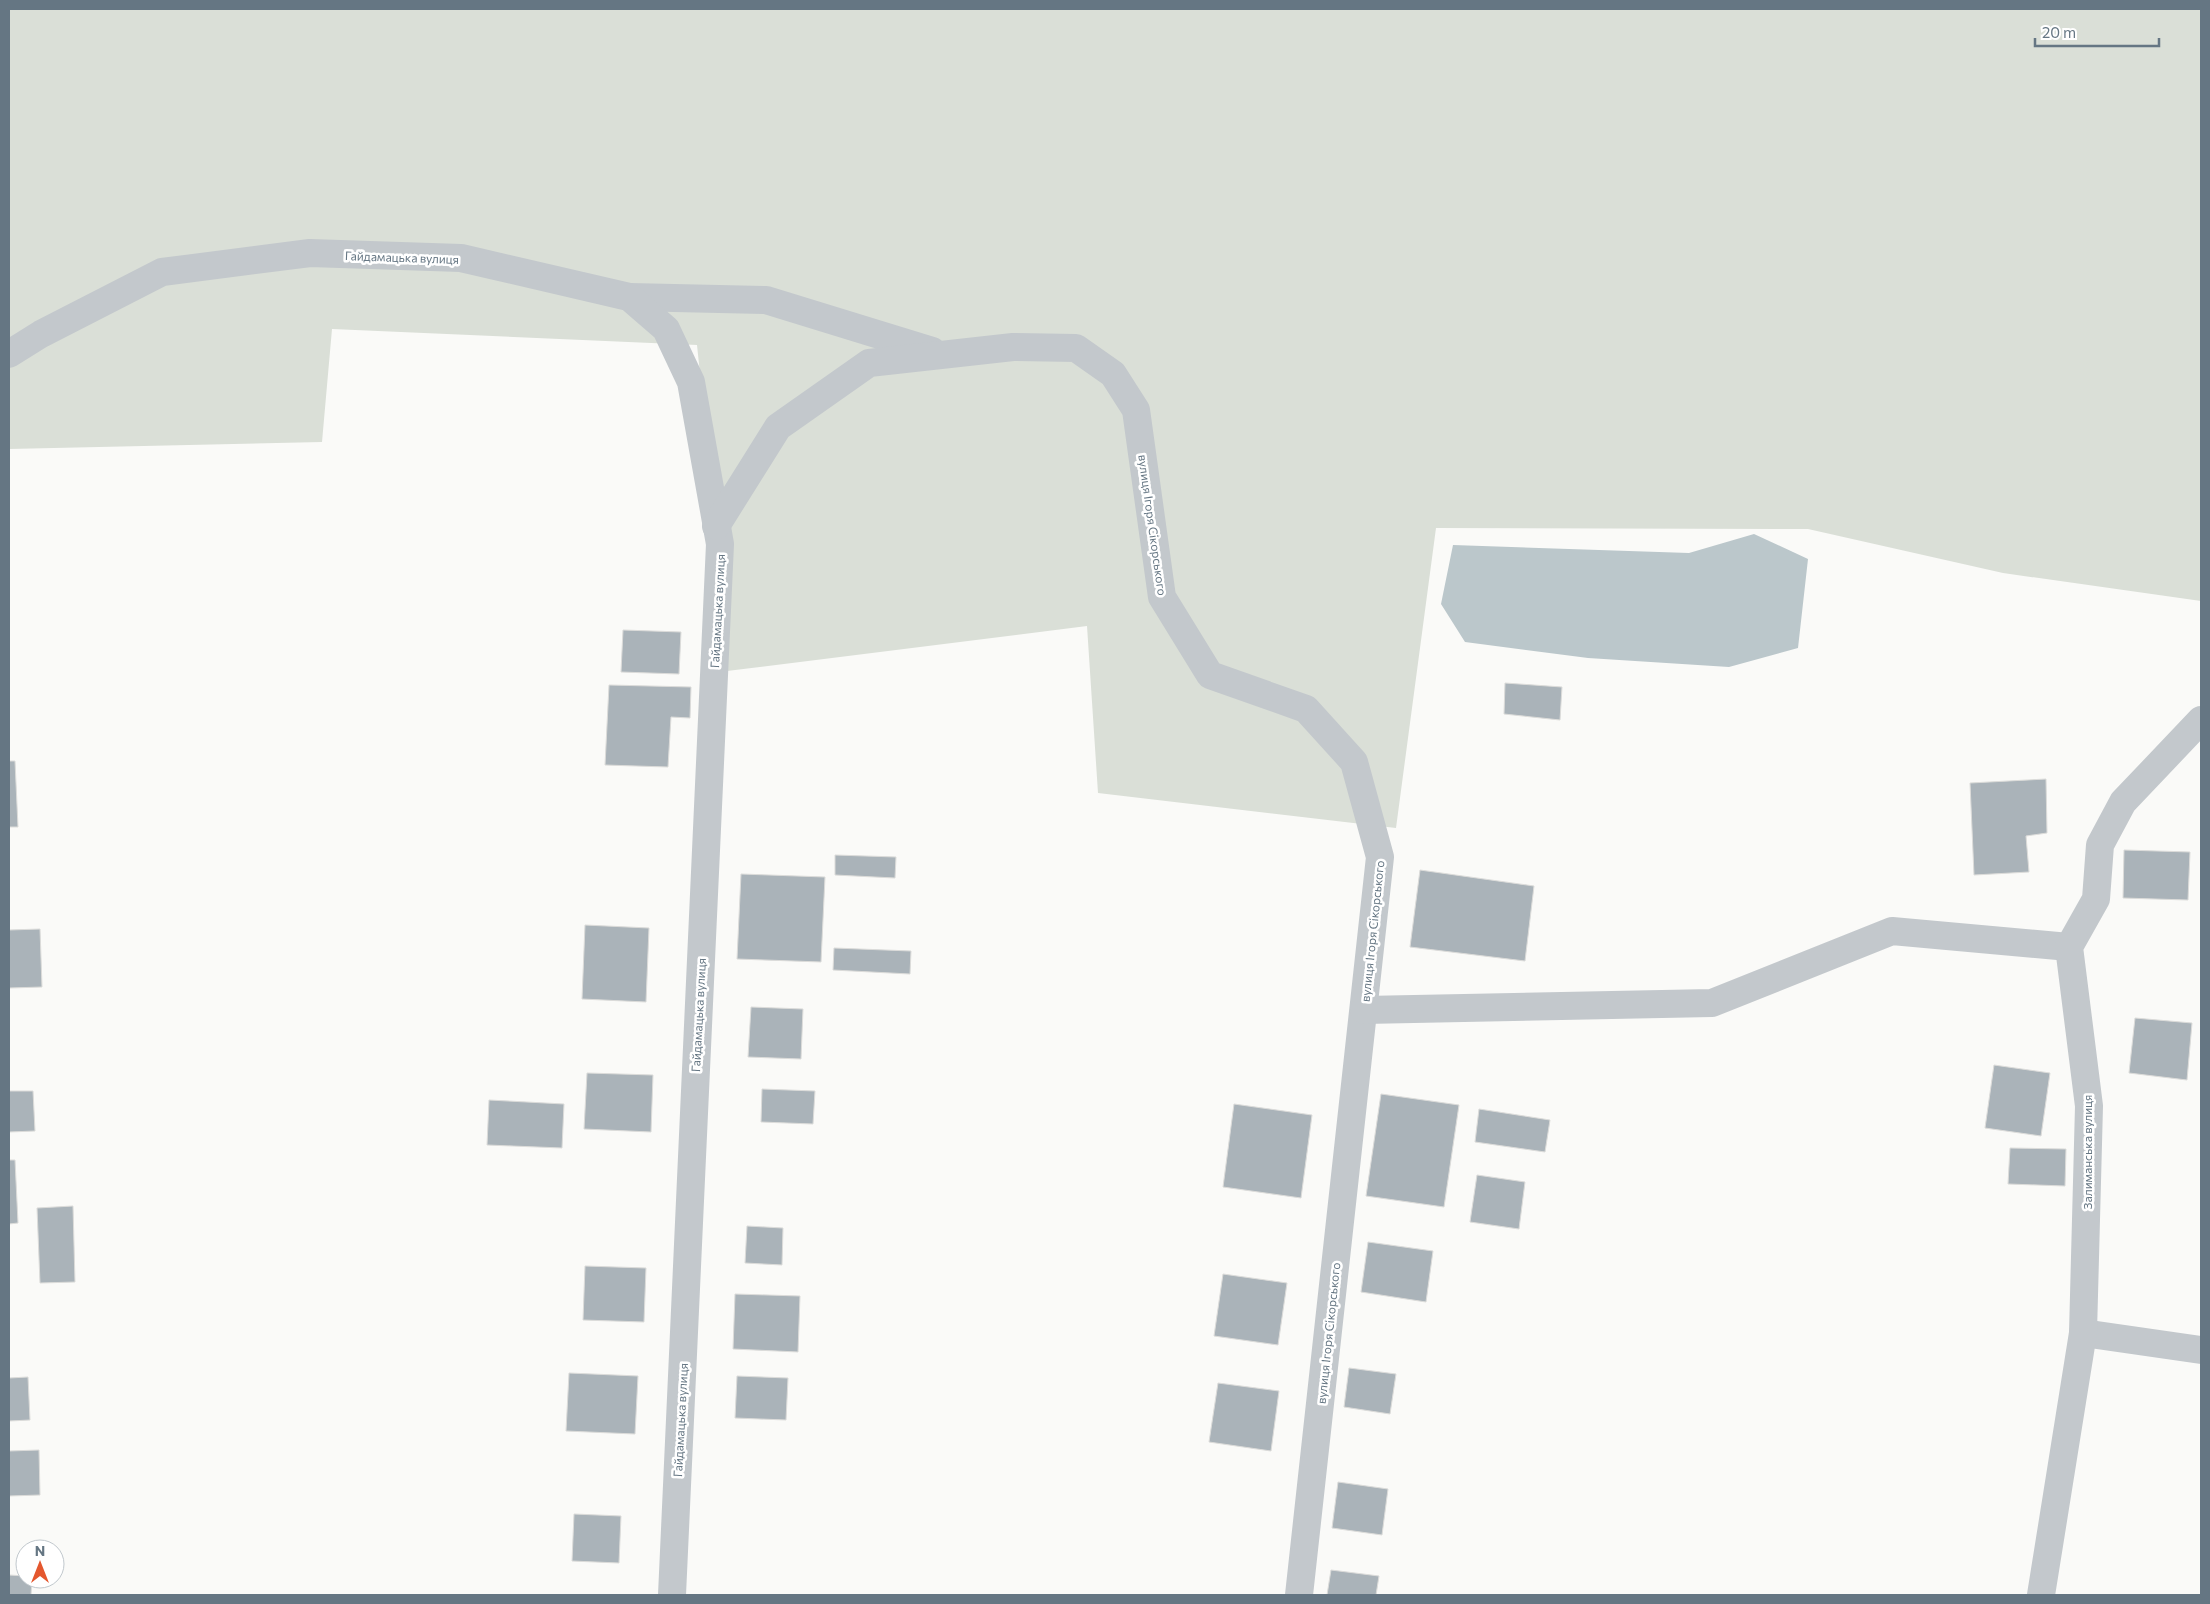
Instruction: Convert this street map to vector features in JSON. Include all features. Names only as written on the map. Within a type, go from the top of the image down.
[{"type":"street","name":"Гайдамацька вулиця","points":[[9,354],[41,334],[162,272],[310,253],[462,258],[629,297],[666,329],[691,382],[716,526],[719,554],[672,1595]]},
{"type":"street","name":"вулиця Ігоря Сікорського","points":[[629,297],[766,300],[943,354]]},
{"type":"street","name":"вулиця Ігоря Сікорського","points":[[716,526],[778,427],[869,363],[1013,347],[1076,348],[1113,374],[1136,410],[1162,597],[1210,675],[1306,709],[1354,762],[1380,857],[1300,1595]]},
{"type":"street","points":[[1364,1010],[1712,1003],[1892,931],[2069,947],[2096,899],[2100,845],[2123,802],[2201,720]]},
{"type":"street","name":"Залиманська вулиця","points":[[2041,1595],[2083,1333],[2089,1106],[2069,947]]},
{"type":"street","points":[[2083,1333],[2201,1350]]},
{"type":"shaded area","points":[[9,9],[2201,9],[2201,601],[2003,573],[1808,529],[1436,528],[1396,828],[1098,793],[1087,626],[727,671],[716,526],[697,345],[332,329],[322,442],[9,449]]},
{"type":"shaded area","points":[[1754,534],[1808,559],[1798,648],[1729,667],[1588,658],[1465,642],[1441,604],[1453,545],[1689,553]]},
{"type":"building","points":[[623,630],[681,632],[679,674],[621,672]]},
{"type":"building","points":[[1505,683],[1562,687],[1560,720],[1504,714]]},
{"type":"building","points":[[609,685],[691,687],[690,718],[671,717],[668,767],[605,765]]},
{"type":"building","points":[[9,761],[15,761],[18,827],[9,827]]},
{"type":"building","points":[[2046,779],[2047,833],[2026,836],[2029,872],[1974,875],[1970,783]]},
{"type":"building","points":[[2124,850],[2190,852],[2188,900],[2123,898]]},
{"type":"building","points":[[835,855],[896,857],[895,878],[835,875]]},
{"type":"building","points":[[1420,870],[1534,886],[1525,961],[1410,947]]},
{"type":"building","points":[[741,874],[825,877],[821,962],[737,959]]},
{"type":"building","points":[[585,925],[649,928],[646,1002],[582,999]]},
{"type":"building","points":[[40,929],[42,987],[9,988],[9,930]]},
{"type":"building","points":[[834,948],[911,951],[910,974],[833,970]]},
{"type":"building","points":[[751,1007],[803,1009],[801,1059],[748,1057]]},
{"type":"building","points":[[2135,1018],[2192,1023],[2187,1080],[2129,1073]]},
{"type":"building","points":[[1994,1065],[2050,1073],[2041,1136],[1985,1128]]},
{"type":"building","points":[[587,1073],[653,1075],[651,1132],[584,1129]]},
{"type":"building","points":[[762,1089],[815,1091],[813,1124],[761,1122]]},
{"type":"building","points":[[9,1091],[33,1091],[35,1131],[9,1132]]},
{"type":"building","points":[[1381,1094],[1459,1105],[1444,1207],[1366,1196]]},
{"type":"building","points":[[489,1100],[564,1104],[562,1148],[487,1145]]},
{"type":"building","points":[[1234,1104],[1312,1115],[1301,1198],[1223,1187]]},
{"type":"building","points":[[1479,1109],[1550,1120],[1545,1152],[1475,1142]]},
{"type":"building","points":[[2010,1148],[2066,1149],[2065,1186],[2008,1184]]},
{"type":"building","points":[[9,1160],[15,1160],[18,1223],[9,1224]]},
{"type":"building","points":[[1477,1175],[1525,1182],[1519,1229],[1470,1222]]},
{"type":"building","points":[[73,1206],[75,1282],[40,1283],[37,1208]]},
{"type":"building","points":[[747,1226],[783,1228],[782,1265],[745,1263]]},
{"type":"building","points":[[1368,1242],[1433,1251],[1426,1302],[1361,1292]]},
{"type":"building","points":[[585,1266],[646,1268],[644,1322],[583,1320]]},
{"type":"building","points":[[1223,1274],[1287,1283],[1278,1345],[1214,1336]]},
{"type":"building","points":[[735,1294],[800,1296],[798,1352],[733,1349]]},
{"type":"building","points":[[1349,1368],[1396,1374],[1390,1414],[1344,1407]]},
{"type":"building","points":[[569,1373],[638,1376],[635,1434],[566,1431]]},
{"type":"building","points":[[737,1376],[788,1378],[786,1420],[735,1418]]},
{"type":"building","points":[[28,1377],[30,1420],[9,1421],[9,1378]]},
{"type":"building","points":[[1218,1383],[1279,1391],[1271,1451],[1209,1442]]},
{"type":"building","points":[[39,1450],[40,1495],[9,1496],[9,1451]]},
{"type":"building","points":[[1338,1482],[1388,1489],[1382,1535],[1332,1528]]},
{"type":"building","points":[[574,1514],[621,1516],[619,1563],[572,1561]]},
{"type":"building","points":[[1331,1570],[1379,1576],[1376,1595],[1327,1595]]},
{"type":"building","points":[[9,1575],[15,1575],[15,1589],[31,1589],[31,1595],[9,1595]]}]
